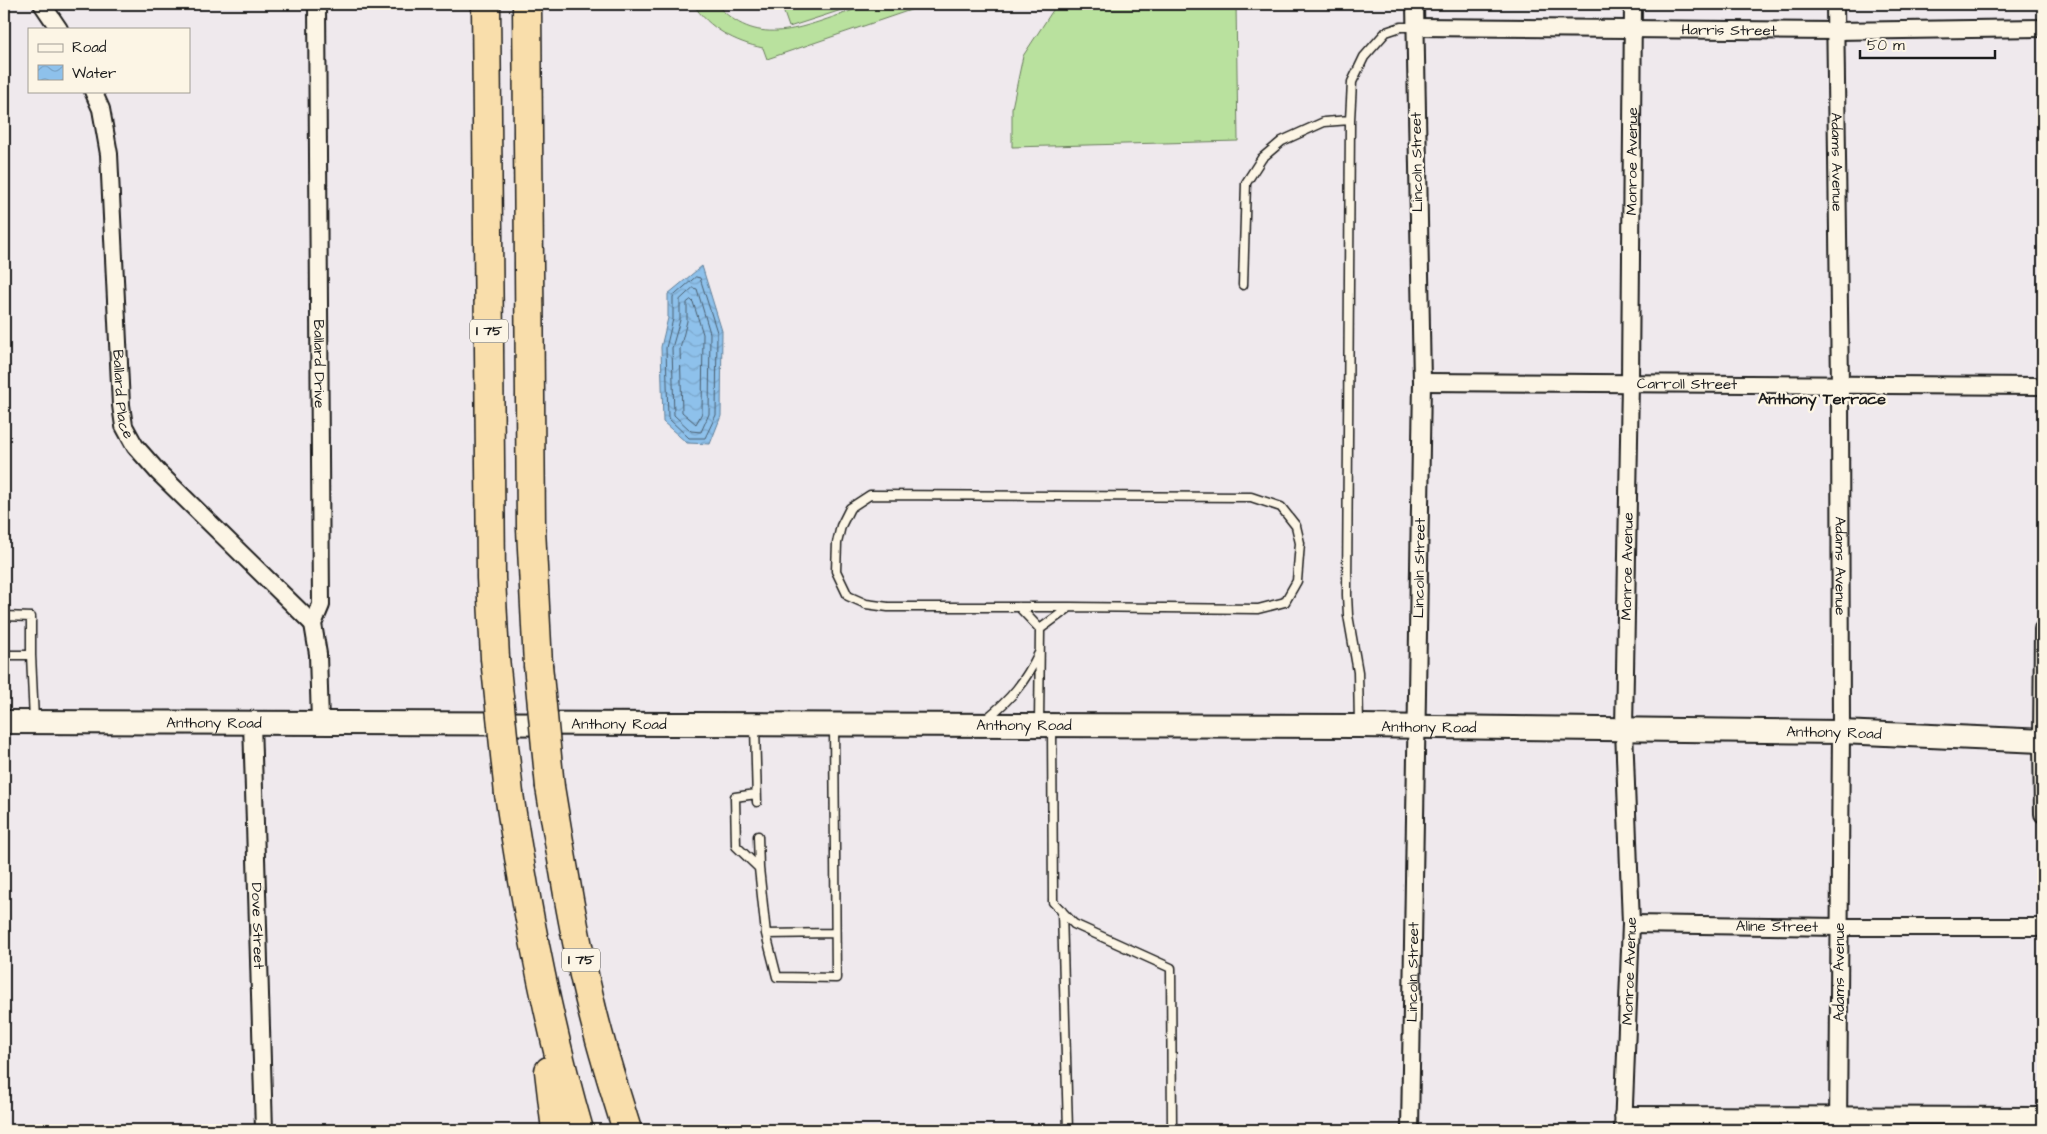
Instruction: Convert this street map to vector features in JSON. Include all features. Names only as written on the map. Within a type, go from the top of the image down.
[{"type":"highway","name":"I 75","points":[[486,4],[492,578],[495,658],[509,794],[520,872],[543,988],[579,1130]]},
{"type":"highway","name":"I 75","points":[[527,4],[531,529],[538,665],[550,787],[580,953],[590,1002],[627,1130]]},
{"type":"highway","points":[[543,988],[551,1098],[556,1130]]},
{"type":"highway","points":[[606,1062],[635,1130]]},
{"type":"street","points":[[42,4],[58,28]]},
{"type":"street","name":"Ballard Drive","points":[[317,4],[321,605],[313,624],[318,654],[320,722]]},
{"type":"street","name":"Lincoln Street","points":[[1410,1130],[1422,382],[1415,4]]},
{"type":"street","name":"Monroe Avenue","points":[[1623,1122],[1631,924],[1624,729],[1630,382],[1633,4]]},
{"type":"street","name":"Adams Avenue","points":[[1835,4],[1840,385],[1841,732],[1838,1124]]},
{"type":"street","name":"Harris Street","points":[[1415,27],[1835,31],[2043,28]]},
{"type":"street","name":"Ballard Place","points":[[93,92],[101,109],[109,154],[121,406],[124,426],[135,446],[158,472],[313,624]]},
{"type":"street","name":"Carroll Street","points":[[1422,382],[2043,386]]},
{"type":"street","points":[[2043,629],[2043,814]]},
{"type":"street","name":"Anthony Road","points":[[4,722],[1359,726],[1841,732],[2042,741]]},
{"type":"street","name":"Dove Street","points":[[252,722],[264,1130]]},
{"type":"street","name":"Aline Street","points":[[1631,924],[2043,927]]},
{"type":"street","points":[[1623,1122],[1838,1124],[2043,1116]]},
{"type":"lane","points":[[1359,726],[1358,672],[1348,615],[1347,595],[1350,120],[1352,82],[1364,57],[1386,32],[1401,27],[1415,27]]},
{"type":"lane","points":[[1243,285],[1246,183],[1262,158],[1282,141],[1324,122],[1350,120]]},
{"type":"lane","points":[[870,495],[1250,497],[1282,507],[1296,526],[1300,543],[1297,581],[1285,602],[1258,609],[1019,607],[888,607],[866,604],[848,596],[836,571],[841,526],[850,508],[870,495]]},
{"type":"lane","points":[[1019,607],[1040,629],[1054,902],[1074,924],[1171,968],[1172,1130]]},
{"type":"lane","points":[[1040,629],[1070,607]]},
{"type":"lane","points":[[4,616],[31,617],[34,722]]},
{"type":"lane","points":[[978,725],[1013,695],[1026,678],[1040,651]]},
{"type":"lane","points":[[4,655],[31,656]]},
{"type":"lane","points":[[755,724],[756,798],[736,797],[736,846],[759,868]]},
{"type":"lane","points":[[758,836],[759,868],[766,934],[778,977],[836,978],[834,725]]},
{"type":"lane","points":[[1062,911],[1068,1130]]},
{"type":"lane","points":[[766,934],[835,933]]},
{"type":"green space","points":[[888,3],[928,4],[767,59],[763,48],[742,42],[723,33],[699,13],[693,4],[716,4],[731,18],[746,26],[778,31],[810,25],[863,6]]},
{"type":"green space","points":[[781,4],[860,4],[789,27]]},
{"type":"green space","points":[[1057,4],[1236,4],[1238,141],[1012,147],[1012,108],[1023,56]]},
{"type":"water","points":[[702,266],[722,331],[721,416],[710,444],[687,443],[663,422],[661,347],[668,318],[668,294]]},
{"type":"district","name":"Anthony Terrace","points":[[1822,399]]}]
